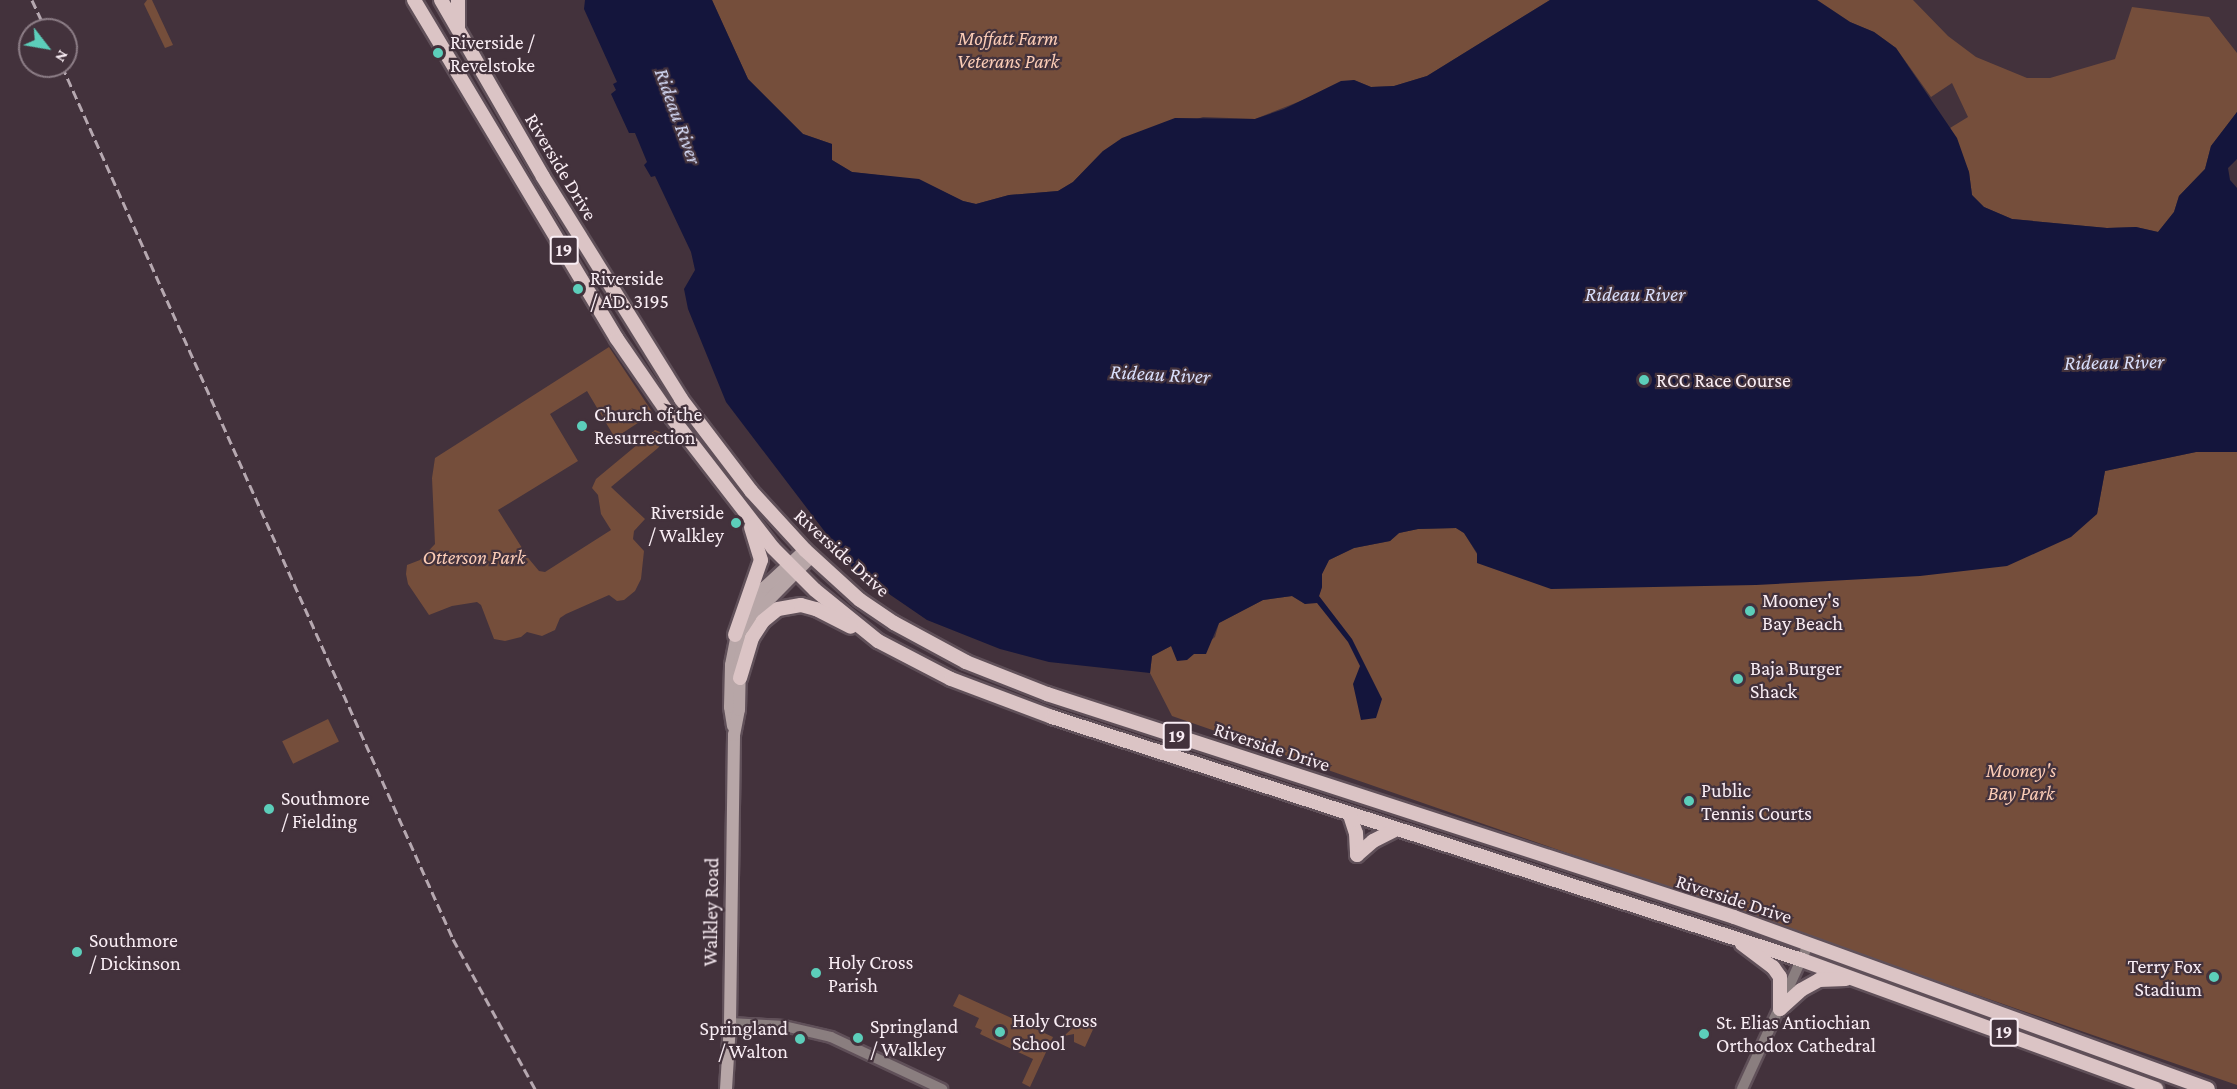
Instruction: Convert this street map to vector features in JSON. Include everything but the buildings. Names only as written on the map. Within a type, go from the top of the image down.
[{"type":"main road","name":"Riverside Drive","points":[[414,0],[617,339],[666,410],[745,514],[793,568],[878,641],[971,688],[1052,717],[1802,960],[2156,1089]]},
{"type":"main road","name":"Riverside Drive","points":[[441,0],[543,177],[681,399],[751,491],[808,554],[860,600],[908,632],[966,662],[1016,683],[1611,879],[1734,917],[2208,1089]]},
{"type":"main road","points":[[458,0],[458,27]]},
{"type":"main road","points":[[735,635],[760,560],[745,514]]},
{"type":"main road","name":"Walkley Road","points":[[726,1089],[730,1023],[734,735],[730,706],[731,665],[735,635],[755,599],[808,554]]},
{"type":"main road","name":"Walkley Road","points":[[734,735],[739,710],[742,645],[752,620],[766,599],[793,568]]},
{"type":"main road","points":[[740,678],[749,645],[758,628],[773,612],[782,608],[801,605],[816,609],[878,641]]},
{"type":"main road","points":[[1350,815],[1356,833],[1357,855],[1372,841],[1395,830]]},
{"type":"main road","points":[[1733,938],[1773,967],[1780,977],[1780,1009]]},
{"type":"main road","points":[[1780,1009],[1801,990],[1819,980],[1851,979]]},
{"type":"street","points":[[1742,1089],[1808,945]]},
{"type":"street","points":[[730,1023],[784,1026],[823,1035],[942,1089]]},
{"type":"green space","points":[[147,0],[152,0],[173,45],[165,48],[144,4]]},
{"type":"green space","name":"Moffatt Farm Veterans Park","points":[[712,0],[1550,0],[1427,76],[1394,86],[1371,87],[1354,80],[1255,119],[1203,117],[1103,151],[1073,182],[1058,191],[1009,195],[976,204],[963,201],[919,180],[852,172],[832,160],[832,144],[803,134],[748,79]]},
{"type":"green space","points":[[1817,0],[1913,0],[1948,36],[1976,57],[2027,78],[2050,78],[2115,59],[2132,7],[2209,17],[2237,53],[2237,112],[2211,146],[2205,169],[2179,196],[2174,212],[2158,232],[2136,227],[2107,228],[2012,219],[1984,207],[1972,195],[1969,172],[1950,128],[1968,117],[1952,83],[1931,97],[1896,48],[1874,32],[1850,22]]},
{"type":"green space","name":"Otterson Park","points":[[609,347],[653,413],[615,438],[587,391],[550,414],[578,461],[498,510],[529,559],[539,571],[545,572],[611,530],[601,514],[598,495],[592,488],[596,479],[655,430],[660,432],[664,440],[658,448],[611,487],[645,519],[634,531],[633,539],[644,551],[641,579],[635,591],[624,600],[617,601],[609,595],[566,614],[560,618],[555,630],[542,636],[527,632],[521,637],[505,641],[494,639],[481,605],[477,602],[452,606],[429,615],[408,584],[406,574],[407,565],[420,560],[435,544],[432,478],[435,458]]},
{"type":"green space","name":"Mooney's Bay Park","points":[[2196,452],[2237,452],[2237,1085],[1172,716],[1150,673],[1152,656],[1171,646],[1194,654],[1215,637],[1219,623],[1263,600],[1292,596],[1305,604],[1319,596],[1322,574],[1329,560],[1354,548],[1390,541],[1399,533],[1418,529],[1456,528],[1464,533],[1477,554],[1478,563],[2097,514],[2105,471]]},
{"type":"green space","points":[[328,719],[339,741],[293,764],[282,741]]},
{"type":"green space","points":[[959,994],[1053,1037],[1030,1087],[1022,1083],[1033,1059],[980,1034],[982,1030],[975,1027],[979,1018],[953,1006]]},
{"type":"green space","points":[[1082,1019],[1095,1025],[1085,1047],[1074,1042],[1074,1034],[1064,1036]]},
{"type":"water","name":"Rideau River","points":[[585,0],[712,0],[748,79],[803,134],[832,144],[832,160],[852,172],[919,179],[963,201],[976,204],[1009,195],[1058,191],[1073,182],[1103,151],[1122,138],[1175,118],[1255,119],[1284,109],[1341,81],[1354,80],[1371,87],[1394,86],[1427,76],[1550,0],[1817,0],[1850,22],[1874,32],[1896,48],[1957,138],[1969,172],[1972,195],[1984,207],[2012,219],[2107,228],[2136,227],[2158,232],[2174,212],[2179,196],[2205,169],[2211,146],[2237,112],[2237,159],[2228,168],[2230,180],[2237,188],[2237,452],[2196,452],[2105,471],[2097,514],[2071,537],[2007,566],[1920,576],[1756,585],[1551,589],[1477,563],[1477,553],[1464,533],[1456,528],[1418,529],[1399,533],[1390,541],[1354,548],[1329,560],[1322,574],[1319,596],[1352,639],[1382,699],[1376,718],[1361,720],[1353,684],[1360,666],[1348,642],[1317,603],[1305,604],[1292,596],[1263,600],[1219,623],[1206,654],[1194,654],[1187,660],[1177,661],[1171,646],[1152,656],[1150,673],[1049,662],[1000,649],[927,620],[854,570],[726,402],[688,309],[684,289],[695,270],[691,252],[655,176],[651,177],[644,165],[647,162],[635,133],[629,133],[611,94],[616,90],[613,84],[617,82],[584,9]]},
{"type":"railway","points":[[32,0],[40,18]]},
{"type":"railway","points":[[67,78],[453,939],[535,1089]]},
{"type":"place","name":"Riverside / Revelstoke","points":[[438,53]]},
{"type":"place","name":"Riverside / AD. 3195","points":[[578,289]]},
{"type":"place","name":"RCC Race Course","points":[[1644,380]]},
{"type":"place","name":"Church of the Resurrection","points":[[582,426]]},
{"type":"place","name":"Riverside / Walkley","points":[[736,523]]},
{"type":"place","name":"Mooney's Bay Beach","points":[[1750,611]]},
{"type":"place","name":"Baja Burger Shack","points":[[1738,679]]},
{"type":"place","name":"Public Tennis Courts","points":[[1689,801]]},
{"type":"place","name":"Southmore / Fielding","points":[[269,809]]},
{"type":"place","name":"Southmore / Dickinson","points":[[77,952]]},
{"type":"place","name":"Holy Cross Parish","points":[[816,973]]},
{"type":"place","name":"Terry Fox Stadium","points":[[2214,977]]},
{"type":"place","name":"Holy Cross School","points":[[1000,1032]]},
{"type":"place","name":"St. Elias Antiochian Orthodox Cathedral","points":[[1704,1034]]},
{"type":"place","name":"Springland / Walkley","points":[[858,1038]]},
{"type":"place","name":"Springland / Walton","points":[[800,1039]]}]
